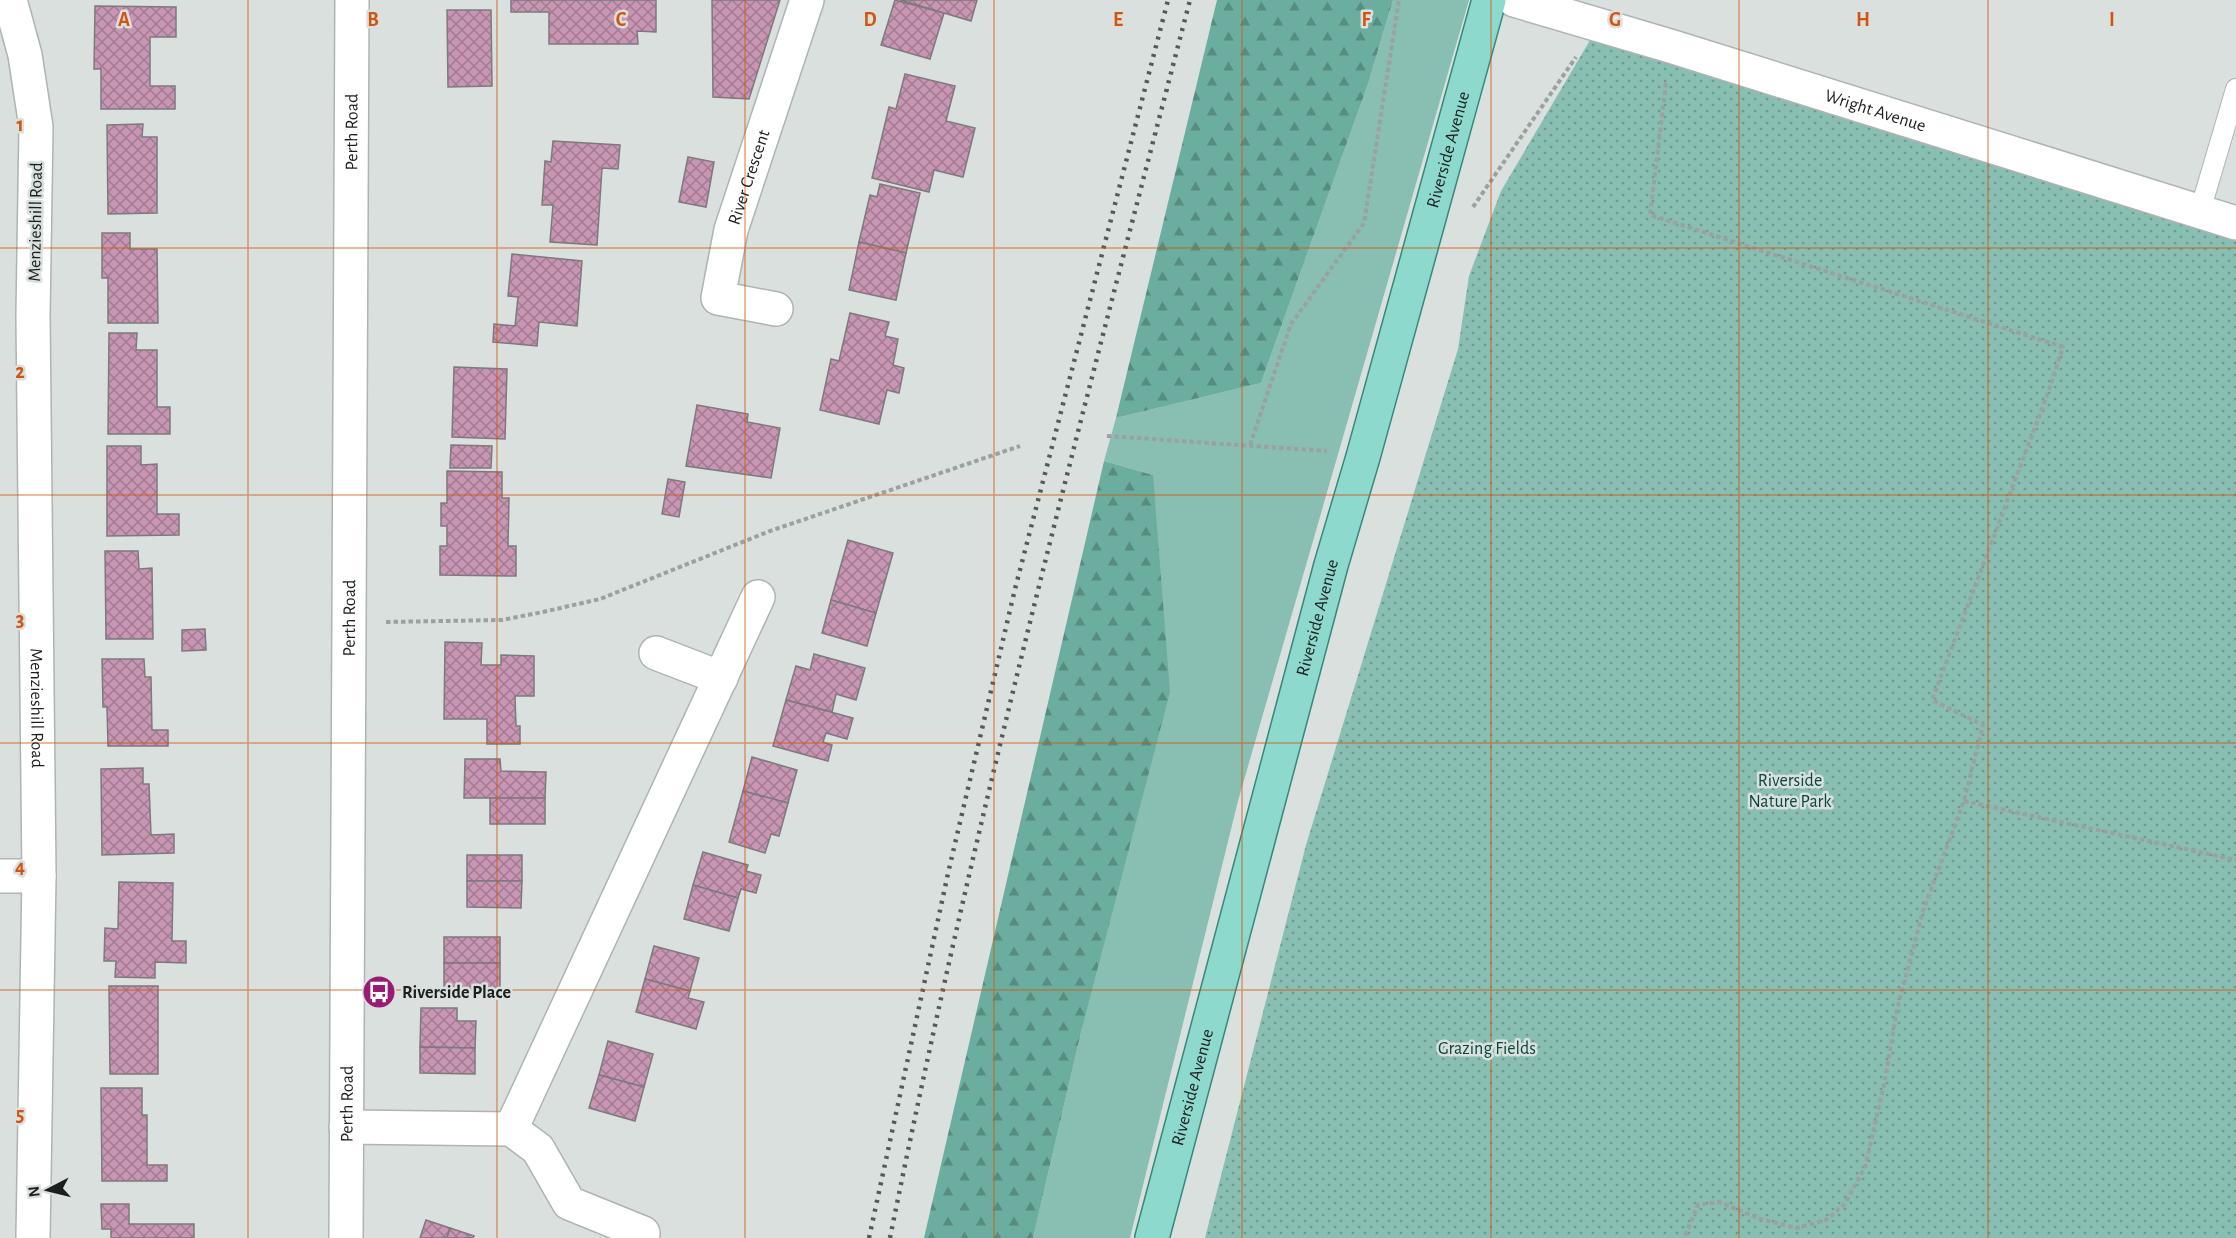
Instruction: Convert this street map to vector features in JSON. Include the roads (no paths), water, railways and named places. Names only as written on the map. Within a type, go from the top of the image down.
[{"type":"main road","name":"Riverside Avenue","points":[[1152,1238],[1331,565],[1489,0]]},
{"type":"street","name":"Menzieshill Road","points":[[10,0],[25,55],[36,127],[33,328],[39,876],[33,1238]]},
{"type":"street","name":"Perth Road","points":[[346,1238],[352,0]]},
{"type":"street","name":"River Crescent","points":[[776,309],[718,298],[731,230],[807,0]]},
{"type":"street","name":"Wright Avenue","points":[[1514,0],[1670,46],[2236,223]]},
{"type":"street","points":[[511,1129],[758,597]]},
{"type":"street","points":[[656,653],[721,678]]},
{"type":"street","points":[[0,876],[39,876]]},
{"type":"street","points":[[346,1127],[511,1129],[538,1149],[569,1203],[643,1233]]},
{"type":"lane","points":[[2200,211],[2236,89]]},
{"type":"railway","points":[[869,1238],[949,869],[1015,589],[1168,0]]},
{"type":"railway","points":[[890,1238],[957,926],[1031,617],[1190,0]]},
{"type":"place","name":"Riverside Place","points":[[379,992]]},
{"type":"park label","name":"Riverside Nature Park","points":[[1790,790]]},
{"type":"park label","name":"Grazing Fields","points":[[1487,1048]]}]
